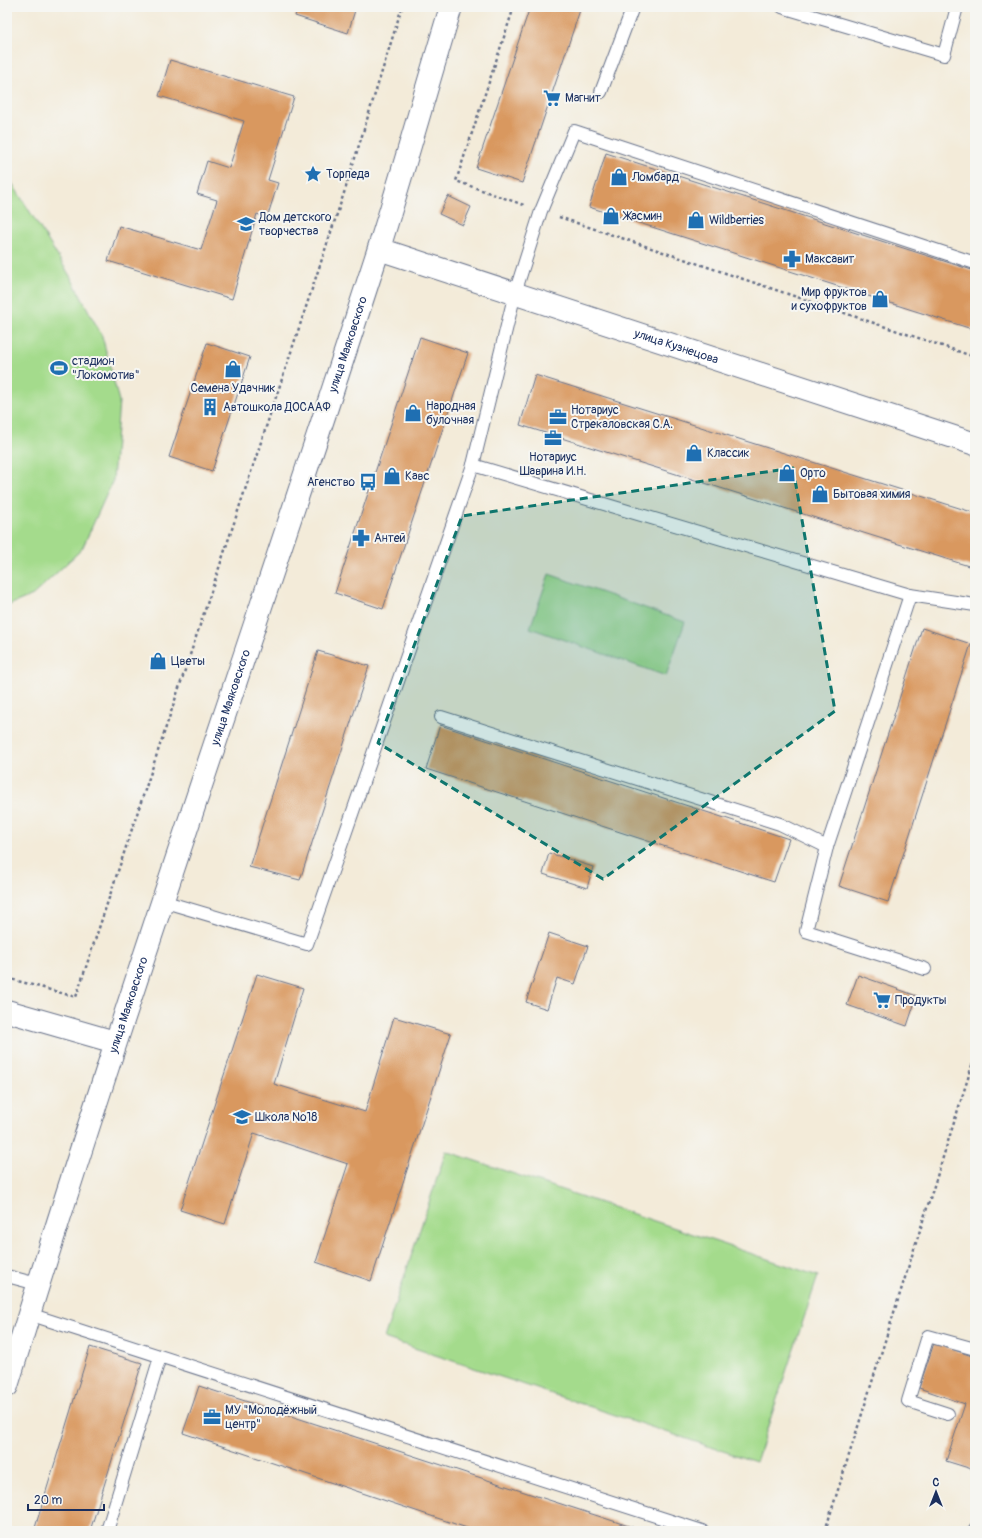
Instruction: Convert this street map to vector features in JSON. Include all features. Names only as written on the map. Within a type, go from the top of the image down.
[{"type":"street","name":"улица Маяковского","points":[[7,1386],[37,1284],[115,1042],[379,249],[451,7]]},
{"type":"street","name":"улица Кузнецова","points":[[379,249],[975,444]]},
{"type":"street","points":[[7,1011],[115,1042]]},
{"type":"lane","points":[[601,92],[633,7]]},
{"type":"lane","points":[[782,7],[944,55],[957,7]]},
{"type":"lane","points":[[162,901],[307,944],[473,464],[516,293],[541,211],[574,131],[975,263]]},
{"type":"lane","points":[[473,464],[910,595],[975,606]]},
{"type":"lane","points":[[910,595],[826,848],[806,931],[925,970]]},
{"type":"lane","points":[[441,717],[780,824],[826,848]]},
{"type":"lane","points":[[7,1276],[37,1284]]},
{"type":"lane","points":[[29,1314],[702,1531]]},
{"type":"lane","points":[[948,1414],[908,1401],[928,1336],[975,1349]]},
{"type":"lane","points":[[107,1531],[160,1357]]},
{"type":"path","points":[[7,978],[76,996],[341,202],[402,7]]},
{"type":"path","points":[[514,7],[456,181],[975,357]]},
{"type":"path","points":[[825,1531],[975,1056]]},
{"type":"highlighted area","points":[[793,468],[835,711],[603,879],[378,743],[462,516]]},
{"type":"green space","name":"стадион \"Локомотив\"","points":[[7,175],[70,276],[102,336],[119,401],[113,480],[82,549],[33,595],[7,606]]},
{"type":"green space","points":[[549,574],[685,622],[666,676],[530,628]]},
{"type":"green space","points":[[446,1151],[818,1276],[756,1462],[384,1338]]},
{"type":"building","points":[[298,7],[356,7],[348,33],[295,16]]},
{"type":"building","points":[[530,7],[581,7],[522,183],[476,168]]},
{"type":"building","points":[[170,60],[294,97],[268,180],[278,183],[267,218],[257,214],[232,299],[108,261],[119,226],[201,250],[217,200],[197,194],[207,161],[229,168],[244,121],[159,96]]},
{"type":"building","points":[[606,153],[975,271],[975,330],[589,207]]},
{"type":"building","points":[[448,196],[471,207],[463,225],[439,214]]},
{"type":"building","points":[[420,337],[468,353],[383,609],[335,593]]},
{"type":"building","name":"Автошкола ДОСААФ","points":[[207,343],[250,357],[212,471],[169,457]]},
{"type":"building","points":[[535,375],[975,513],[975,568],[520,425]]},
{"type":"building","points":[[922,628],[971,644],[888,902],[839,886]]},
{"type":"building","points":[[318,651],[369,666],[300,880],[249,867]]},
{"type":"building","points":[[440,725],[789,839],[774,882],[426,769]]},
{"type":"building","points":[[549,853],[593,867],[587,888],[543,874]]},
{"type":"building","points":[[549,933],[588,946],[575,984],[557,978],[547,1009],[526,1002]]},
{"type":"building","points":[[257,974],[303,988],[274,1084],[365,1112],[394,1017],[451,1034],[371,1281],[316,1262],[348,1164],[254,1133],[225,1224],[180,1210]]},
{"type":"building","points":[[858,975],[917,996],[907,1026],[847,1005]]},
{"type":"building","points":[[934,1343],[975,1357],[975,1470],[946,1461],[965,1404],[919,1388]]},
{"type":"building","points":[[90,1347],[142,1363],[90,1531],[34,1531]]},
{"type":"building","points":[[199,1386],[644,1531],[476,1531],[183,1433]]},
{"type":"place","name":"Магнит","points":[[552,98]]},
{"type":"place","name":"Торпеда","points":[[313,174]]},
{"type":"place","name":"Ломбард","points":[[619,177]]},
{"type":"place","name":"Жасмин","points":[[611,216]]},
{"type":"place","name":"Wildberries","points":[[696,220]]},
{"type":"place","name":"Дом детского творчества","points":[[246,224]]},
{"type":"place","name":"Максавит","points":[[792,259]]},
{"type":"place","name":"Мир фруктов и сухофруктов","points":[[880,299]]},
{"type":"place","name":"стадион \"Локомотив\"","points":[[59,368]]},
{"type":"place","name":"Семена Удачник","points":[[233,369]]},
{"type":"place","name":"Автошкола ДОСААФ","points":[[210,407]]},
{"type":"place","name":"Народная булочная","points":[[413,413]]},
{"type":"place","name":"Нотариус Стрекаловская С.А.","points":[[558,417]]},
{"type":"place","name":"Нотариус Шаврина И.Н.","points":[[553,438]]},
{"type":"place","name":"Классик","points":[[694,453]]},
{"type":"place","name":"Орто","points":[[787,473]]},
{"type":"place","name":"Кавс","points":[[392,476]]},
{"type":"place","name":"Агенство","points":[[368,482]]},
{"type":"place","name":"Бытовая химия","points":[[820,494]]},
{"type":"place","name":"Антей","points":[[361,538]]},
{"type":"place","name":"Цветы","points":[[158,661]]},
{"type":"place","name":"Продукты","points":[[882,1000]]},
{"type":"place","name":"Школа №18","points":[[242,1117]]},
{"type":"place","name":"МУ \"Молодёжный центр\"","points":[[212,1417]]}]
